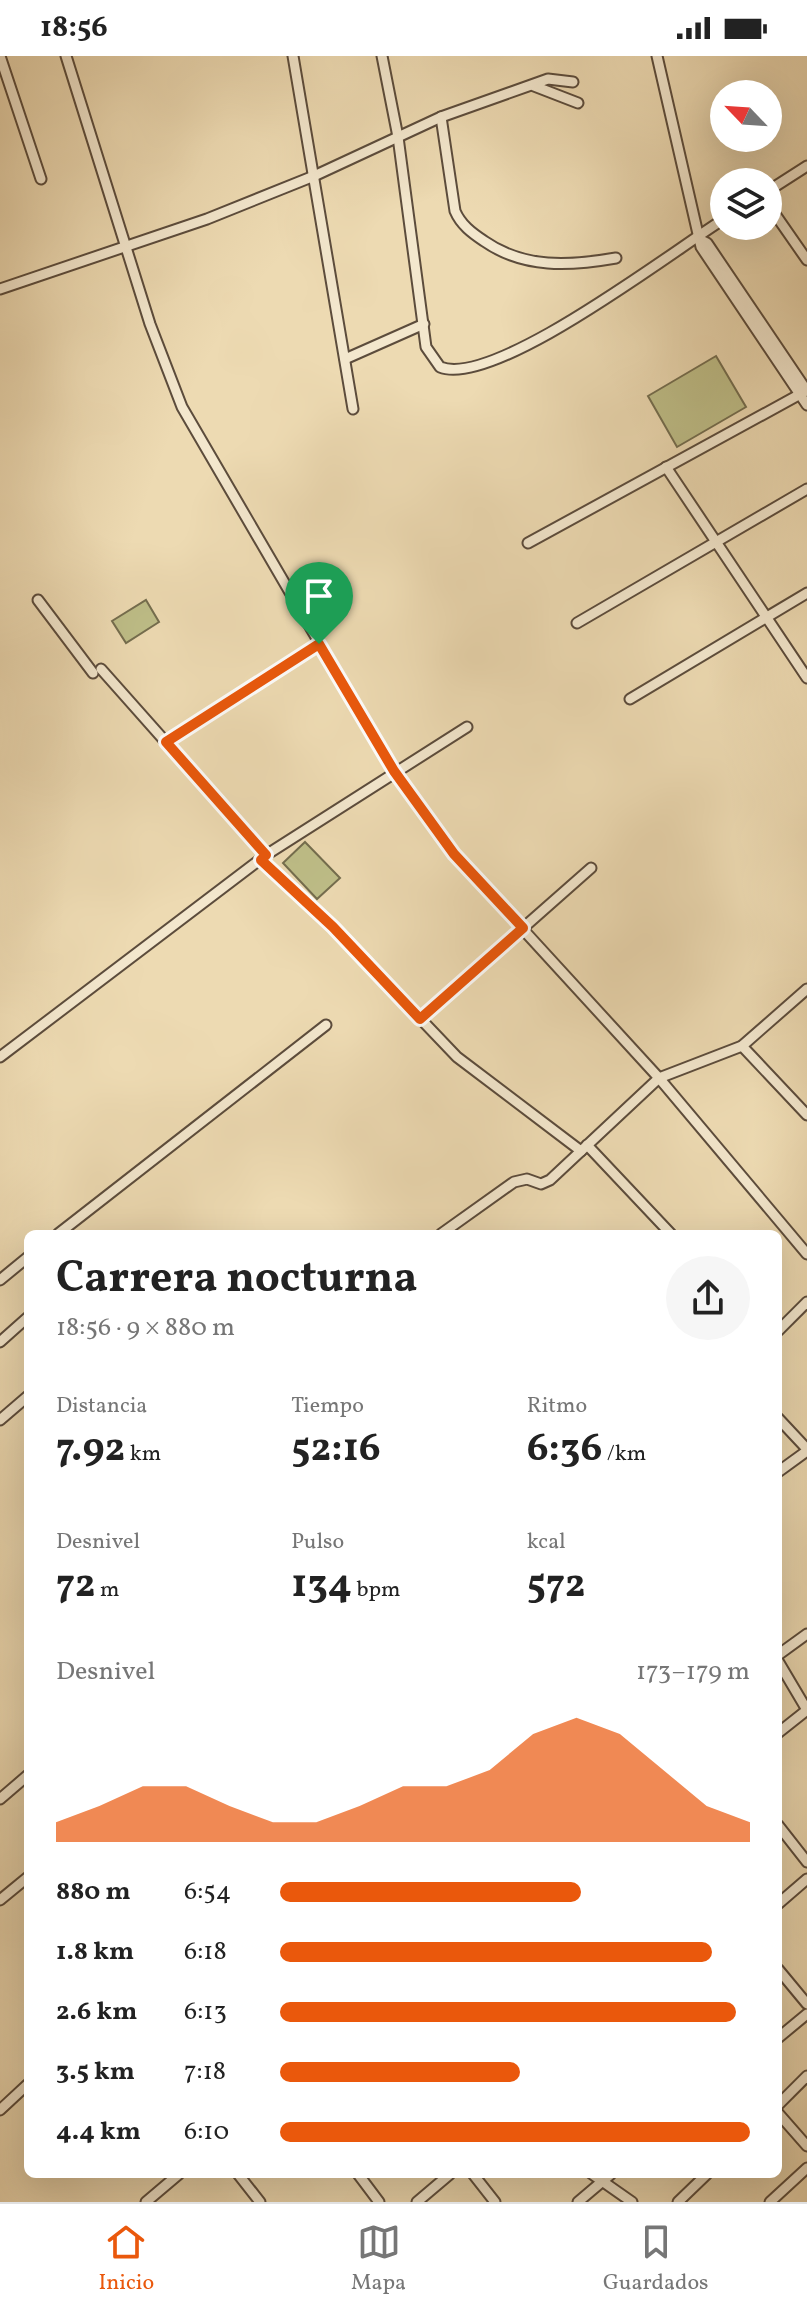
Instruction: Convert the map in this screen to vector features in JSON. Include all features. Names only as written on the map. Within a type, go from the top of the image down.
[{"type":"street","points":[[0,56],[41,179]]},
{"type":"street","points":[[66,56],[153,335],[182,407],[394,771],[454,854],[659,1078],[807,1254]]},
{"type":"street","points":[[293,56],[353,409]]},
{"type":"street","points":[[382,56],[398,137],[426,347],[435,363],[446,369],[470,369],[565,324],[710,229]]},
{"type":"street","points":[[528,543],[666,467],[805,396],[702,235],[657,56]]},
{"type":"street","points":[[0,289],[126,249],[314,176],[441,117],[548,79],[573,82]]},
{"type":"street","points":[[534,86],[578,103]]},
{"type":"street","points":[[441,117],[455,211],[472,233],[517,260],[573,263],[616,258]]},
{"type":"street","points":[[782,182],[807,166]]},
{"type":"street","points":[[782,224],[807,260]]},
{"type":"street","points":[[345,359],[424,324]]},
{"type":"street","points":[[666,467],[807,678]]},
{"type":"street","points":[[577,623],[807,489]]},
{"type":"street","points":[[630,699],[807,593]]},
{"type":"street","points":[[38,600],[97,671],[166,742],[263,858],[457,1057],[584,1148],[667,1230]]},
{"type":"street","points":[[166,742],[319,644]]},
{"type":"street","points":[[0,1057],[263,858],[394,771],[467,727]]},
{"type":"street","points":[[420,1019],[591,868]]},
{"type":"street","points":[[447,1230],[514,1182],[527,1179],[541,1184],[550,1180],[659,1078],[742,1046],[807,989]]},
{"type":"street","points":[[63,1230],[326,1025]]},
{"type":"street","points":[[742,1046],[803,1104],[807,1115]]},
{"type":"street","points":[[0,1280],[24,1260]]},
{"type":"street","points":[[782,1327],[807,1302]]},
{"type":"street","points":[[0,1342],[24,1321]]},
{"type":"street","points":[[0,1420],[24,1399]]},
{"type":"street","points":[[782,1422],[807,1450],[782,1469]]},
{"type":"street","points":[[782,1655],[807,1634]]},
{"type":"street","points":[[782,1665],[807,1710],[782,1730]]},
{"type":"street","points":[[0,1799],[24,1778]]},
{"type":"street","points":[[782,1830],[807,1862]]},
{"type":"street","points":[[782,1901],[807,1879]]},
{"type":"street","points":[[0,1900],[24,1880]]},
{"type":"street","points":[[782,1974],[807,2004]]},
{"type":"street","points":[[782,2035],[807,2014]]},
{"type":"street","points":[[782,2099],[807,2076]]},
{"type":"street","points":[[0,2110],[24,2088]]},
{"type":"street","points":[[782,2118],[807,2146]]},
{"type":"street","points":[[770,2202],[807,2168]]},
{"type":"street","points":[[149,2201],[175,2178]]},
{"type":"street","points":[[241,2178],[260,2202]]},
{"type":"street","points":[[361,2178],[379,2202]]},
{"type":"street","points":[[417,2202],[445,2178]]},
{"type":"street","points":[[476,2178],[495,2202]]},
{"type":"street","points":[[596,2178],[632,2202]]},
{"type":"street","points":[[578,2202],[606,2178]]},
{"type":"street","points":[[678,2202],[703,2178]]},
{"type":"green space","points":[[716,356],[746,407],[677,447],[648,396]]},
{"type":"green space","points":[[146,600],[159,622],[126,643],[112,621]]},
{"type":"green space","points":[[305,842],[340,878],[317,899],[283,863]]},
{"type":"route","points":[[319,644],[394,771],[454,854],[523,928],[420,1019],[333,927],[261,860],[266,855],[166,742],[319,644]]}]
